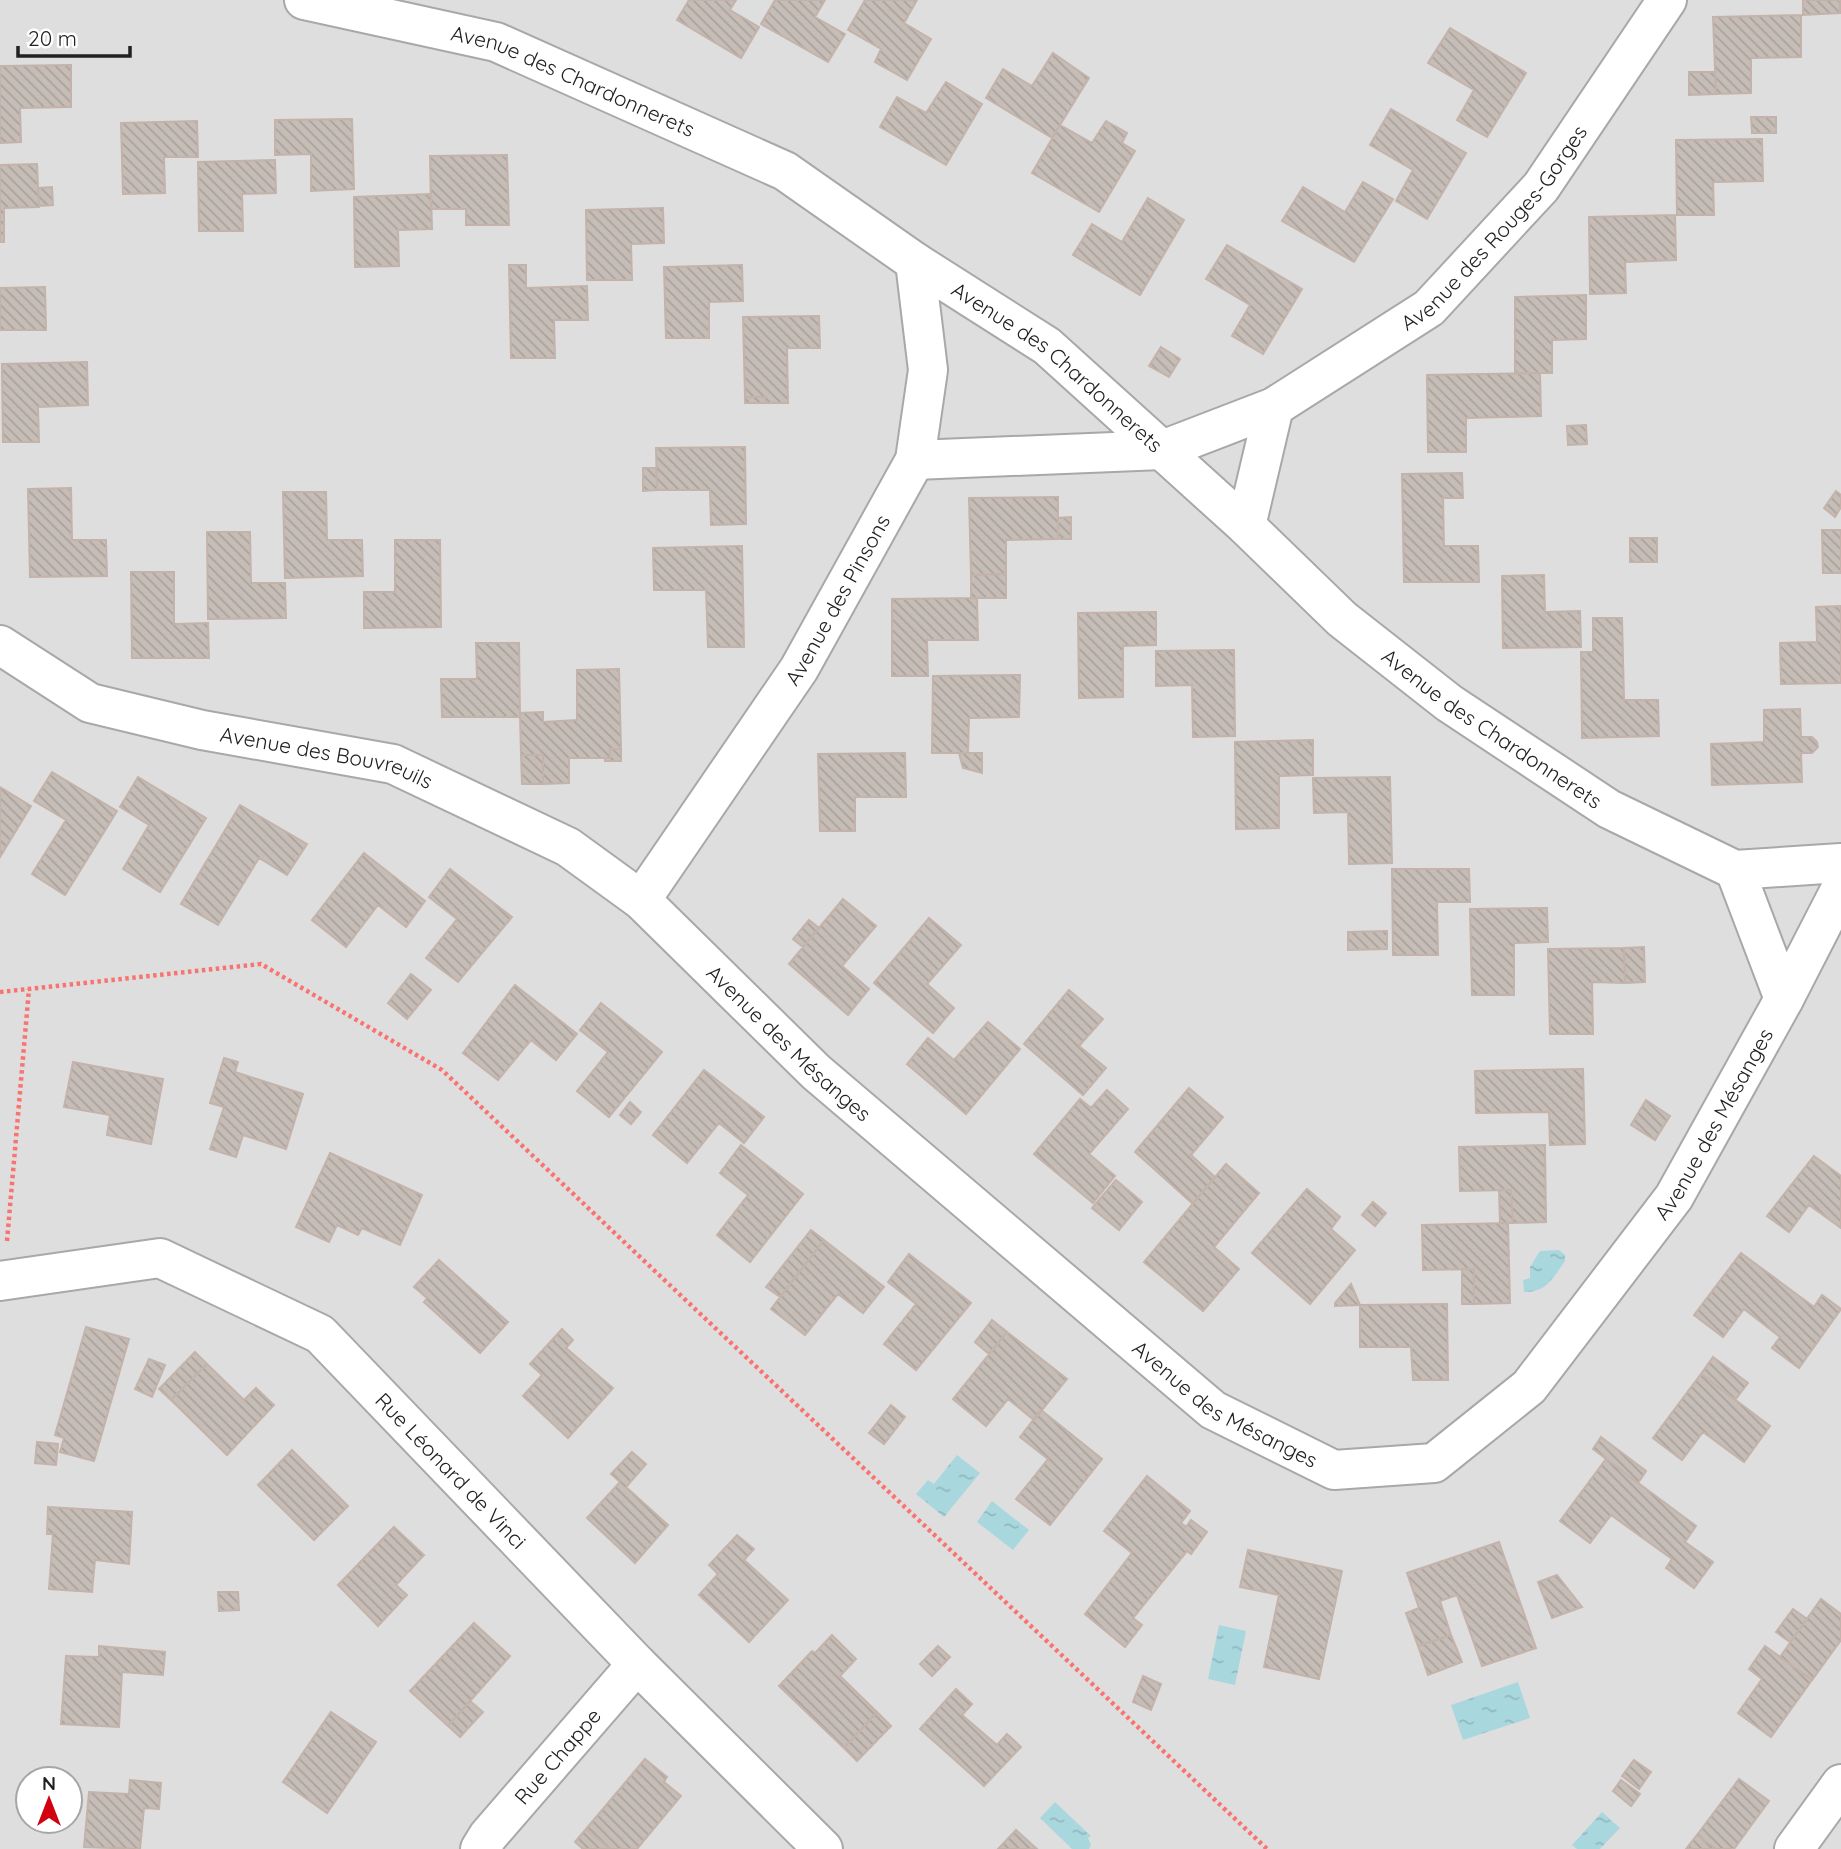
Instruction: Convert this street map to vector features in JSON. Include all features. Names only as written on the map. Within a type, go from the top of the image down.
[{"type":"street","name":"Avenue des Chardonnerets","points":[[304,0],[496,41],[785,171],[915,262],[1047,346],[1246,526],[1342,619],[1449,703],[1609,809],[1735,870],[1841,863]]},
{"type":"street","name":"Avenue des Rouges-Gorges","points":[[915,460],[1162,450],[1274,407],[1429,308],[1541,187],[1667,0]]},
{"type":"street","name":"Avenue des Pinsons","points":[[640,900],[799,669],[915,460],[928,370],[915,262]]},
{"type":"street","points":[[1246,526],[1274,407]]},
{"type":"street","name":"Avenue des Bouvreuils","points":[[0,645],[90,704],[202,730],[393,764],[568,847],[640,900]]},
{"type":"street","points":[[1735,870],[1784,999]]},
{"type":"street","name":"Avenue des Mésanges","points":[[640,900],[816,1072],[1213,1410],[1335,1471],[1434,1463],[1529,1387],[1674,1197],[1784,999],[1841,888]]},
{"type":"street","name":"Rue Léonard de Vinci","points":[[1,1290],[160,1258],[320,1334],[637,1664],[823,1849]]},
{"type":"street","name":"Rue Chappe","points":[[480,1849],[488,1836],[637,1664]]},
{"type":"street","points":[[1794,1849],[1841,1784]]},
{"type":"path","points":[[0,992],[261,964],[442,1070],[1266,1849]]},
{"type":"path","points":[[1,1290],[29,989]]},
{"type":"shaded area","points":[[0,0],[1841,0],[1841,1849],[0,1849]]},
{"type":"water","points":[[1559,1250],[1565,1255],[1565,1261],[1553,1279],[1538,1290],[1524,1292],[1523,1280],[1530,1278],[1530,1267],[1540,1251]]},
{"type":"water","points":[[957,1455],[980,1473],[944,1517],[916,1494],[928,1480],[934,1484]]},
{"type":"water","points":[[992,1501],[1029,1530],[1013,1550],[977,1522]]},
{"type":"water","points":[[1219,1625],[1246,1631],[1235,1685],[1208,1679]]},
{"type":"water","points":[[1518,1682],[1530,1718],[1463,1740],[1451,1705]]},
{"type":"water","points":[[1055,1802],[1091,1836],[1088,1838],[1091,1845],[1089,1849],[1072,1849],[1040,1818]]},
{"type":"water","points":[[1602,1812],[1620,1828],[1600,1849],[1577,1849],[1572,1845]]},
{"type":"building","points":[[689,0],[736,0],[730,10],[759,27],[741,58],[677,20]]},
{"type":"building","points":[[775,0],[825,0],[815,17],[845,34],[828,62],[761,24]]},
{"type":"building","points":[[865,0],[917,0],[904,23],[931,39],[907,80],[875,62],[881,49],[848,30]]},
{"type":"building","points":[[1803,0],[1840,0],[1840,13],[1803,15]]},
{"type":"building","points":[[1801,15],[1801,57],[1751,58],[1751,93],[1716,94],[1713,17]]},
{"type":"building","points":[[1450,28],[1526,73],[1487,137],[1457,120],[1474,90],[1428,63]]},
{"type":"building","points":[[1053,53],[1089,78],[1052,138],[986,98],[1003,69],[1032,86]]},
{"type":"building","points":[[71,65],[71,107],[20,108],[21,142],[0,143],[0,66]]},
{"type":"building","points":[[1689,72],[1715,72],[1716,94],[1689,95]]},
{"type":"building","points":[[946,82],[982,104],[946,165],[880,127],[897,97],[926,113]]},
{"type":"building","points":[[1391,109],[1466,153],[1427,219],[1396,201],[1413,170],[1370,145]]},
{"type":"building","points":[[1751,117],[1776,117],[1776,133],[1752,133]]},
{"type":"building","points":[[352,119],[354,189],[311,191],[311,154],[275,155],[275,120]]},
{"type":"building","points":[[197,121],[198,157],[164,157],[165,193],[123,194],[121,123]]},
{"type":"building","points":[[1106,121],[1127,133],[1122,143],[1135,151],[1099,212],[1032,173],[1060,125],[1092,143]]},
{"type":"building","points":[[1762,139],[1763,181],[1713,182],[1714,215],[1677,215],[1676,140]]},
{"type":"building","points":[[507,155],[509,225],[466,225],[466,209],[431,209],[430,156]]},
{"type":"building","points":[[275,160],[276,193],[242,194],[243,231],[199,231],[198,162]]},
{"type":"building","points":[[37,164],[39,207],[4,208],[4,242],[0,242],[0,165]]},
{"type":"building","points":[[1363,182],[1393,199],[1354,262],[1282,221],[1303,187],[1345,212]]},
{"type":"building","points":[[52,187],[53,205],[39,206],[38,188]]},
{"type":"building","points":[[431,194],[432,229],[398,230],[399,266],[355,267],[354,197]]},
{"type":"building","points":[[1148,198],[1184,220],[1140,295],[1073,255],[1092,224],[1122,242]]},
{"type":"building","points":[[663,208],[664,243],[631,244],[632,280],[587,280],[586,210]]},
{"type":"building","points":[[1675,215],[1676,260],[1625,262],[1626,293],[1590,294],[1589,217]]},
{"type":"building","points":[[1227,245],[1302,289],[1263,354],[1232,336],[1250,305],[1206,279]]},
{"type":"building","points":[[509,265],[526,265],[526,288],[587,286],[588,320],[554,320],[555,358],[511,358]]},
{"type":"building","points":[[742,265],[743,301],[709,302],[709,338],[666,338],[664,267]]},
{"type":"building","points":[[45,287],[46,330],[0,330],[0,288]]},
{"type":"building","points":[[1586,295],[1586,339],[1552,340],[1552,373],[1515,373],[1515,297]]},
{"type":"building","points":[[819,316],[820,348],[787,348],[788,403],[765,403],[765,397],[745,397],[743,317]]},
{"type":"building","points":[[1161,347],[1180,359],[1169,377],[1149,366]]},
{"type":"building","points":[[87,362],[88,405],[38,407],[39,442],[3,442],[2,364]]},
{"type":"building","points":[[1540,373],[1541,416],[1466,418],[1466,452],[1428,452],[1427,375]]},
{"type":"building","points":[[745,397],[765,397],[765,403],[745,403]]},
{"type":"building","points":[[1586,425],[1587,444],[1568,445],[1567,426]]},
{"type":"building","points":[[745,447],[746,524],[711,525],[710,490],[657,490],[656,448]]},
{"type":"building","points":[[643,468],[656,468],[657,490],[643,491]]},
{"type":"building","points":[[1462,473],[1463,498],[1443,498],[1444,546],[1478,546],[1479,582],[1404,582],[1402,474]]},
{"type":"building","points":[[71,488],[72,540],[106,540],[107,576],[30,577],[28,489]]},
{"type":"building","points":[[1836,491],[1841,495],[1841,507],[1835,517],[1824,508]]},
{"type":"building","points":[[283,492],[326,492],[327,540],[362,540],[363,576],[285,578]]},
{"type":"building","points":[[1058,497],[1058,539],[1006,540],[1006,574],[971,575],[969,498]]},
{"type":"building","points":[[1071,517],[1071,539],[1058,539],[1058,518]]},
{"type":"building","points":[[1822,530],[1841,530],[1841,573],[1823,573]]},
{"type":"building","points":[[207,532],[250,532],[251,583],[285,583],[286,618],[208,619]]},
{"type":"building","points":[[1630,538],[1657,538],[1657,562],[1630,562]]},
{"type":"building","points":[[395,540],[440,540],[441,627],[364,628],[364,592],[395,592]]},
{"type":"building","points":[[742,546],[744,647],[708,647],[706,590],[654,590],[653,548]]},
{"type":"building","points":[[131,572],[174,572],[174,624],[208,623],[209,658],[132,658]]},
{"type":"building","points":[[1006,574],[1006,598],[971,598],[971,575]]},
{"type":"building","points":[[1544,575],[1545,612],[1580,611],[1581,647],[1503,648],[1502,576]]},
{"type":"building","points":[[977,598],[978,640],[927,640],[928,676],[892,676],[892,599]]},
{"type":"building","points":[[1841,606],[1841,683],[1781,684],[1780,643],[1817,642],[1816,607]]},
{"type":"building","points":[[1156,612],[1156,645],[1123,646],[1123,697],[1079,698],[1078,613]]},
{"type":"building","points":[[1593,618],[1622,618],[1624,700],[1658,700],[1659,736],[1582,738],[1581,652],[1593,652]]},
{"type":"building","points":[[476,643],[519,643],[520,717],[442,717],[441,679],[477,679]]},
{"type":"building","points":[[1234,650],[1235,736],[1193,737],[1192,685],[1156,686],[1156,651]]},
{"type":"building","points":[[619,669],[621,749],[610,749],[610,758],[569,758],[569,783],[543,784],[543,755],[521,755],[520,713],[543,712],[543,722],[577,720],[577,670]]},
{"type":"building","points":[[1020,675],[1019,717],[969,718],[968,753],[932,753],[933,676]]},
{"type":"building","points":[[1800,709],[1801,737],[1812,737],[1818,747],[1812,753],[1801,753],[1802,782],[1712,785],[1711,744],[1764,742],[1764,710]]},
{"type":"building","points":[[1313,740],[1313,775],[1279,776],[1279,828],[1236,829],[1235,742]]},
{"type":"building","points":[[610,749],[621,749],[621,761],[605,761],[605,758],[610,758]]},
{"type":"building","points":[[905,753],[906,797],[855,797],[855,831],[820,831],[818,754]]},
{"type":"building","points":[[959,753],[982,753],[982,773],[963,768]]},
{"type":"building","points":[[521,755],[543,755],[543,784],[522,784]]},
{"type":"building","points":[[52,772],[117,811],[65,895],[32,874],[66,820],[34,801]]},
{"type":"building","points":[[138,777],[206,818],[160,892],[123,869],[149,825],[120,807]]},
{"type":"building","points":[[1390,777],[1392,863],[1349,864],[1348,812],[1314,813],[1313,778]]},
{"type":"building","points":[[0,787],[31,806],[0,857]]},
{"type":"building","points":[[240,805],[307,844],[287,875],[259,858],[218,925],[181,904]]},
{"type":"building","points":[[364,853],[425,901],[406,927],[378,905],[346,947],[312,920]]},
{"type":"building","points":[[450,869],[512,917],[458,982],[426,958],[457,919],[429,897]]},
{"type":"building","points":[[1392,869],[1469,869],[1470,902],[1437,902],[1438,955],[1393,955]]},
{"type":"building","points":[[843,899],[876,926],[842,966],[869,989],[848,1015],[789,964]]},
{"type":"building","points":[[1547,908],[1548,942],[1514,943],[1514,995],[1472,995],[1470,909]]},
{"type":"building","points":[[929,918],[961,945],[927,984],[954,1008],[933,1033],[874,983]]},
{"type":"building","points":[[809,920],[819,928],[803,947],[793,939]]},
{"type":"building","points":[[1387,931],[1387,949],[1348,950],[1348,932]]},
{"type":"building","points":[[1644,947],[1645,982],[1625,983],[1624,948]]},
{"type":"building","points":[[1624,948],[1625,983],[1592,982],[1593,1034],[1550,1034],[1548,949]]},
{"type":"building","points":[[411,974],[431,990],[407,1019],[388,1003]]},
{"type":"building","points":[[515,985],[577,1034],[556,1060],[531,1040],[498,1080],[463,1053]]},
{"type":"building","points":[[1069,990],[1103,1019],[1079,1046],[1106,1068],[1083,1095],[1024,1044]]},
{"type":"building","points":[[601,1003],[662,1052],[609,1117],[577,1091],[608,1052],[580,1030]]},
{"type":"building","points":[[988,1022],[1020,1049],[966,1114],[907,1064],[928,1038],[954,1060]]},
{"type":"building","points":[[224,1058],[238,1062],[235,1072],[303,1094],[286,1149],[243,1135],[236,1157],[210,1149],[224,1107],[210,1103]]},
{"type":"building","points":[[73,1062],[163,1079],[151,1144],[107,1135],[110,1115],[64,1107]]},
{"type":"building","points":[[1583,1069],[1585,1144],[1550,1145],[1549,1112],[1476,1113],[1475,1071]]},
{"type":"building","points":[[704,1070],[764,1117],[744,1143],[719,1123],[687,1163],[653,1135]]},
{"type":"building","points":[[1189,1088],[1223,1117],[1191,1155],[1215,1177],[1193,1204],[1135,1152]]},
{"type":"building","points":[[1107,1090],[1128,1109],[1089,1154],[1115,1176],[1093,1203],[1034,1154],[1080,1099],[1091,1108]]},
{"type":"building","points":[[1646,1100],[1670,1116],[1655,1140],[1631,1125]]},
{"type":"building","points":[[630,1102],[641,1112],[631,1124],[620,1115]]},
{"type":"building","points":[[741,1145],[803,1194],[750,1262],[717,1235],[748,1195],[720,1173]]},
{"type":"building","points":[[1545,1145],[1546,1222],[1513,1223],[1511,1190],[1460,1191],[1459,1147]]},
{"type":"building","points":[[330,1153],[422,1195],[400,1245],[362,1228],[358,1235],[337,1225],[329,1242],[296,1227]]},
{"type":"building","points":[[1814,1156],[1841,1176],[1841,1228],[1809,1205],[1789,1232],[1767,1216]]},
{"type":"building","points":[[1226,1164],[1259,1193],[1214,1247],[1239,1269],[1203,1311],[1144,1262]]},
{"type":"building","points":[[1116,1180],[1142,1202],[1119,1230],[1092,1208]]},
{"type":"building","points":[[1307,1189],[1340,1217],[1331,1229],[1355,1250],[1310,1304],[1252,1253]]},
{"type":"building","points":[[1499,1190],[1511,1190],[1513,1223],[1500,1223]]},
{"type":"building","points":[[1373,1202],[1386,1213],[1375,1226],[1362,1215]]},
{"type":"building","points":[[1508,1223],[1510,1303],[1474,1304],[1474,1269],[1423,1270],[1422,1225]]},
{"type":"building","points":[[811,1230],[824,1240],[780,1297],[766,1287]]},
{"type":"building","points":[[824,1240],[884,1287],[863,1313],[838,1294],[805,1335],[771,1309]]},
{"type":"building","points":[[1741,1253],[1814,1307],[1822,1295],[1841,1309],[1799,1368],[1772,1348],[1780,1337],[1744,1309],[1723,1337],[1694,1315]]},
{"type":"building","points":[[909,1254],[971,1303],[916,1370],[884,1344],[916,1304],[888,1282]]},
{"type":"building","points":[[439,1260],[508,1322],[480,1353],[424,1302],[427,1298],[414,1287]]},
{"type":"building","points":[[1462,1269],[1474,1269],[1474,1304],[1462,1304]]},
{"type":"building","points":[[1351,1284],[1360,1305],[1335,1306],[1335,1303]]},
{"type":"building","points":[[1447,1304],[1448,1380],[1413,1380],[1411,1347],[1360,1347],[1360,1305]]},
{"type":"building","points":[[992,1320],[1007,1332],[989,1354],[975,1342]]},
{"type":"building","points":[[86,1327],[129,1339],[94,1461],[60,1452],[64,1438],[55,1435]]},
{"type":"building","points":[[562,1329],[573,1340],[566,1348],[613,1388],[568,1438],[523,1396],[542,1375],[530,1364]]},
{"type":"building","points":[[1007,1332],[1067,1379],[1034,1420],[1008,1399],[986,1426],[953,1399]]},
{"type":"building","points":[[195,1352],[207,1364],[171,1400],[159,1389]]},
{"type":"building","points":[[1713,1357],[1748,1383],[1735,1400],[1701,1374]]},
{"type":"building","points":[[149,1359],[165,1365],[152,1397],[135,1389]]},
{"type":"building","points":[[207,1364],[244,1400],[256,1388],[274,1405],[227,1455],[171,1400]]},
{"type":"building","points":[[1701,1374],[1770,1426],[1744,1462],[1703,1432],[1682,1460],[1653,1438]]},
{"type":"building","points":[[891,1405],[905,1417],[884,1444],[869,1433]]},
{"type":"building","points":[[1041,1410],[1102,1459],[1050,1525],[1016,1499],[1048,1459],[1020,1437]]},
{"type":"building","points":[[1601,1437],[1646,1471],[1638,1483],[1593,1449]]},
{"type":"building","points":[[37,1442],[58,1444],[56,1465],[35,1463]]},
{"type":"building","points":[[292,1450],[348,1506],[314,1540],[258,1485]]},
{"type":"building","points":[[632,1452],[646,1464],[626,1487],[668,1525],[635,1563],[587,1518],[620,1482],[611,1474]]},
{"type":"building","points":[[1606,1459],[1696,1526],[1685,1542],[1713,1562],[1694,1588],[1666,1568],[1672,1559],[1611,1515],[1590,1543],[1560,1521]]},
{"type":"building","points":[[1147,1476],[1190,1511],[1181,1523],[1186,1527],[1191,1520],[1207,1532],[1191,1554],[1187,1551],[1133,1618],[1142,1625],[1125,1647],[1085,1614],[1132,1553],[1104,1531]]},
{"type":"building","points":[[48,1507],[132,1512],[129,1564],[95,1560],[92,1592],[49,1589],[53,1534],[47,1534]]},
{"type":"building","points":[[394,1527],[424,1555],[396,1585],[407,1595],[378,1626],[338,1585]]},
{"type":"building","points":[[737,1535],[754,1549],[744,1560],[788,1600],[749,1642],[699,1595],[718,1574],[709,1565]]},
{"type":"building","points":[[1499,1542],[1536,1648],[1482,1666],[1457,1595],[1440,1601],[1451,1635],[1418,1646],[1406,1613],[1419,1608],[1407,1573]]},
{"type":"building","points":[[1248,1550],[1342,1571],[1319,1679],[1264,1667],[1279,1595],[1240,1587]]},
{"type":"building","points":[[1557,1575],[1582,1607],[1552,1618],[1538,1582]]},
{"type":"building","points":[[218,1592],[238,1592],[239,1610],[219,1611]]},
{"type":"building","points":[[1821,1599],[1841,1614],[1841,1640],[1812,1680],[1780,1657]]},
{"type":"building","points":[[1793,1609],[1807,1619],[1790,1642],[1776,1632]]},
{"type":"building","points":[[474,1623],[510,1656],[448,1726],[410,1691]]},
{"type":"building","points":[[832,1635],[856,1659],[840,1676],[877,1712],[844,1748],[779,1686],[812,1651],[815,1653]]},
{"type":"building","points":[[1451,1635],[1462,1662],[1428,1675],[1418,1646]]},
{"type":"building","points":[[99,1646],[165,1652],[163,1675],[122,1672],[119,1727],[61,1724],[66,1656],[99,1657]]},
{"type":"building","points":[[938,1646],[950,1657],[932,1676],[920,1664]]},
{"type":"building","points":[[1765,1646],[1812,1680],[1771,1737],[1738,1713],[1762,1679],[1749,1669]]},
{"type":"building","points":[[1143,1676],[1161,1684],[1151,1710],[1133,1702]]},
{"type":"building","points":[[956,1689],[972,1704],[962,1715],[997,1745],[1007,1734],[1021,1747],[984,1786],[920,1729]]},
{"type":"building","points":[[470,1701],[483,1712],[460,1737],[448,1726]]},
{"type":"building","points":[[331,1712],[376,1742],[327,1813],[283,1782]]},
{"type":"building","points":[[877,1712],[891,1726],[857,1761],[844,1748]]},
{"type":"building","points":[[645,1759],[667,1777],[664,1782],[681,1796],[637,1849],[610,1849],[586,1829]]},
{"type":"building","points":[[1634,1760],[1651,1772],[1639,1789],[1622,1776]]},
{"type":"building","points":[[1739,1779],[1769,1801],[1734,1849],[1716,1849],[1697,1835]]},
{"type":"building","points":[[130,1780],[161,1783],[159,1809],[144,1808],[140,1849],[84,1847],[89,1792],[129,1794]]},
{"type":"building","points":[[1621,1780],[1640,1794],[1631,1806],[1613,1791]]},
{"type":"building","points":[[586,1829],[610,1849],[583,1849],[575,1842]]},
{"type":"building","points":[[1016,1830],[1037,1849],[998,1849]]},
{"type":"building","points":[[1697,1835],[1716,1849],[1686,1849]]}]
